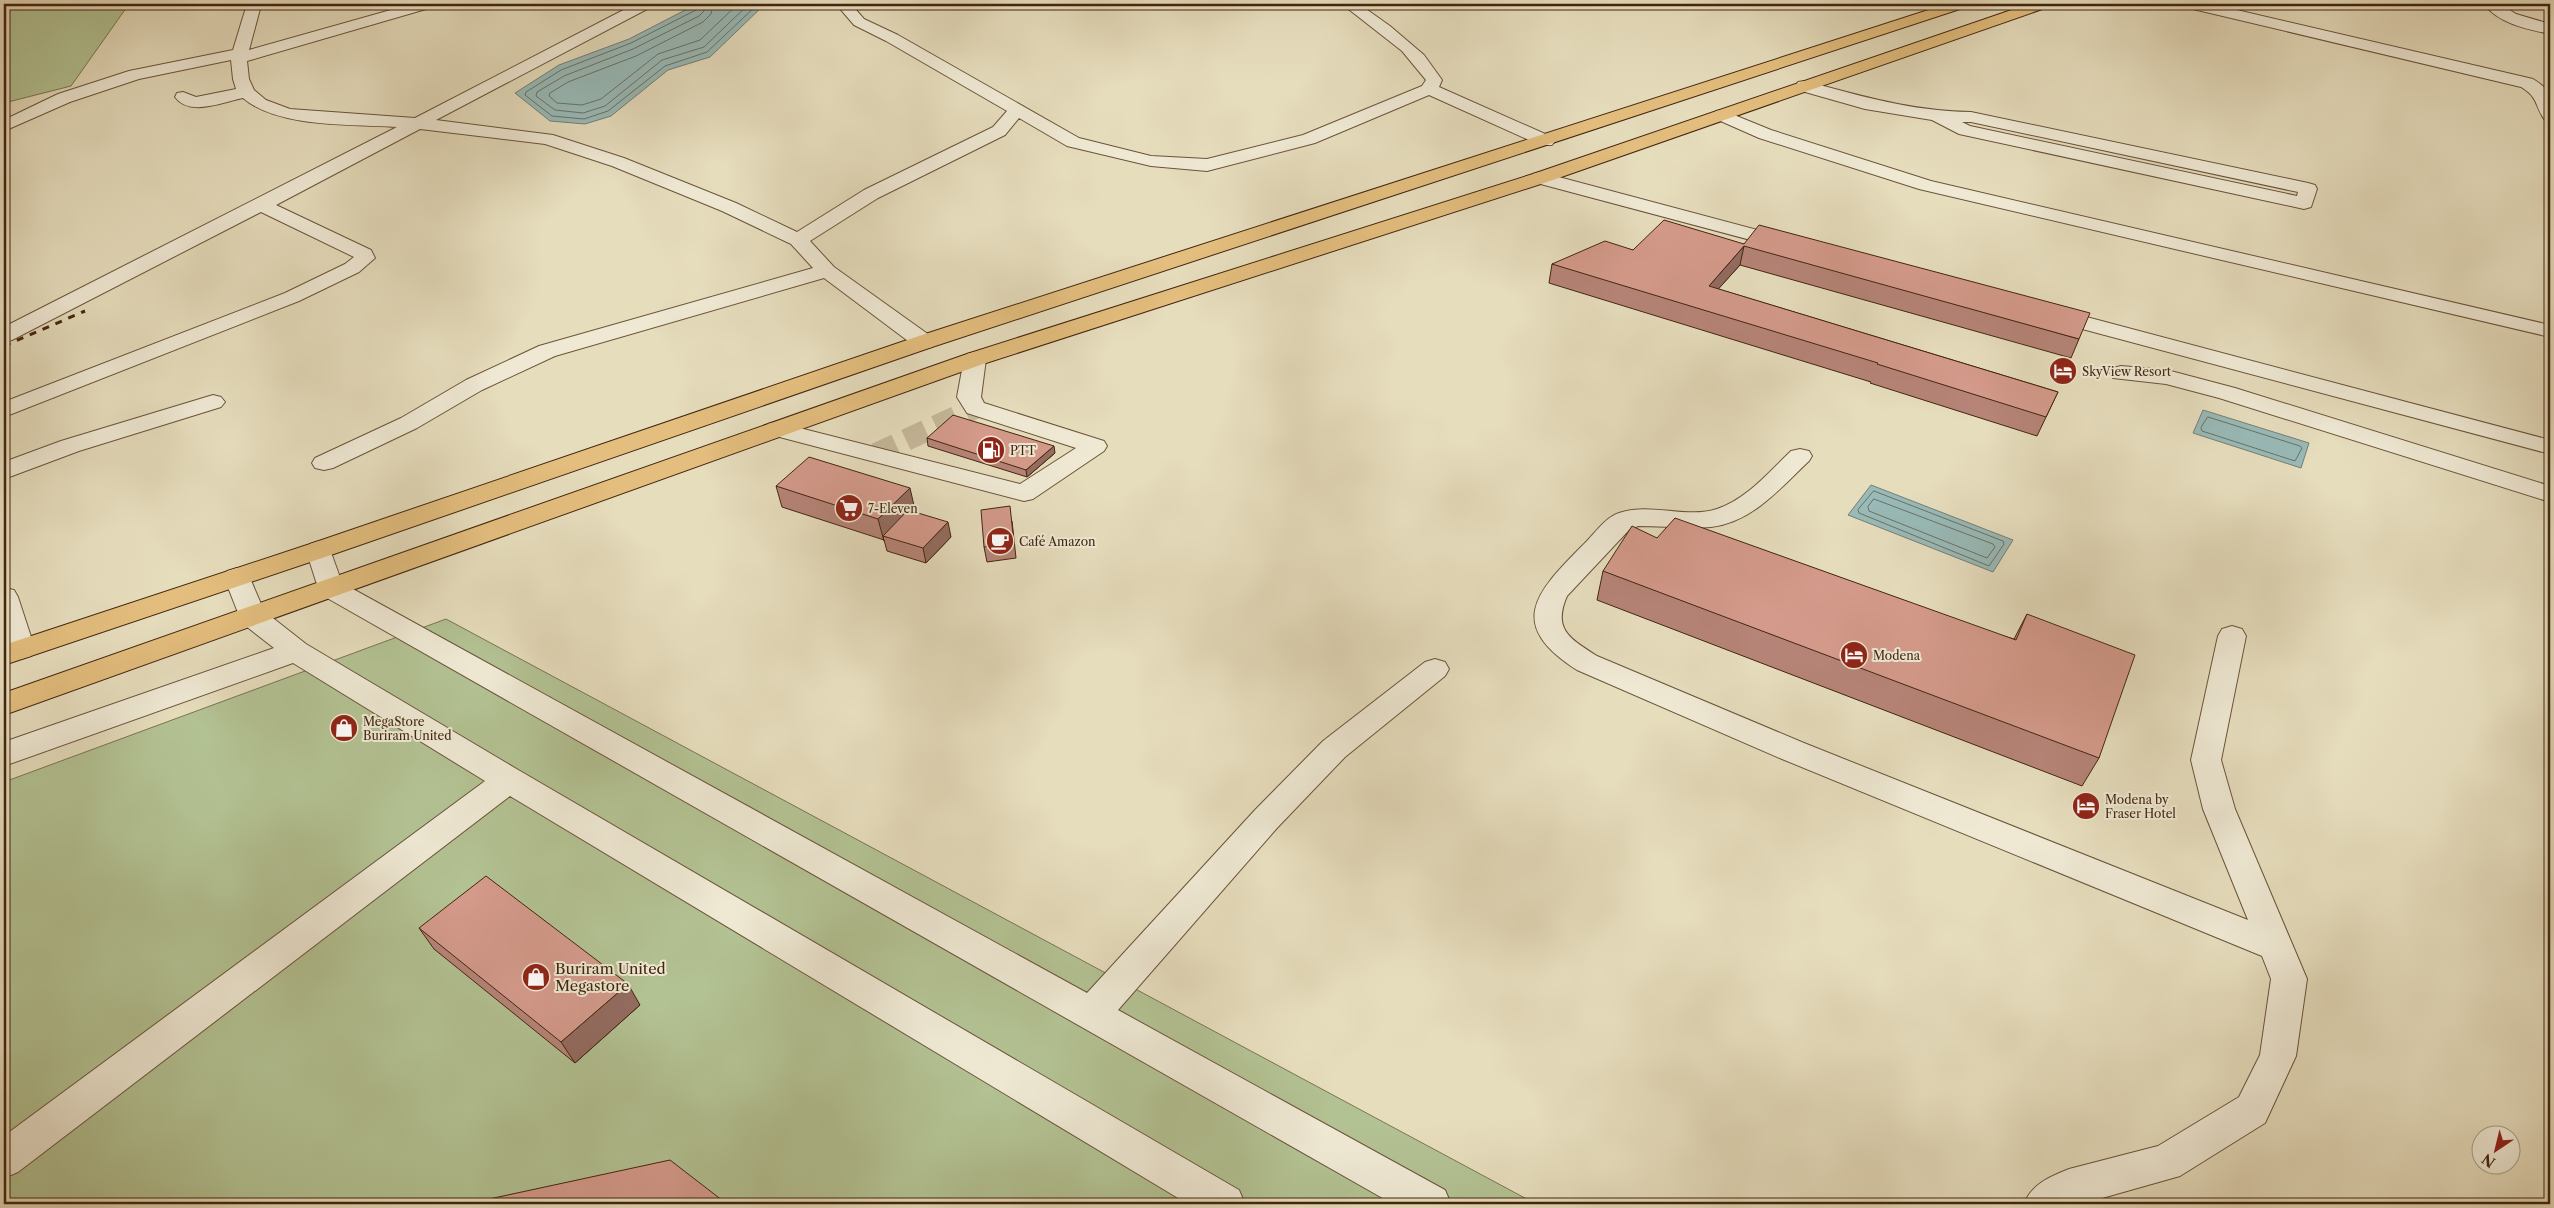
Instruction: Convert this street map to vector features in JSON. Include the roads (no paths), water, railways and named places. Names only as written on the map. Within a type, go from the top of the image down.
[{"type":"main road","points":[[12,652],[319,550],[924,342],[1546,141],[1961,4]]},
{"type":"main road","points":[[4,704],[975,359],[1540,178],[2043,4]]},
{"type":"street","points":[[4,126],[64,98],[135,75],[240,56],[428,4]]},
{"type":"street","points":[[4,335],[261,205],[646,4]]},
{"type":"street","points":[[843,4],[859,22],[892,38],[1073,142],[1151,161],[1206,165],[1310,139],[1429,89],[1434,80],[1429,70],[1400,42],[1350,4]]},
{"type":"street","points":[[2194,4],[2528,83],[2540,91],[2550,115]]},
{"type":"street","points":[[2492,4],[2496,10],[2514,18],[2550,29]]},
{"type":"street","points":[[256,5],[240,56],[241,79],[246,92],[260,104],[288,114],[416,123],[547,139],[618,162],[729,207],[798,240],[827,271],[924,342]]},
{"type":"street","points":[[1804,86],[1828,94],[1939,118],[1965,130],[2304,203],[2308,189],[1972,117],[1939,118]]},
{"type":"street","points":[[1429,89],[1546,141]]},
{"type":"street","points":[[183,97],[194,103],[246,92]]},
{"type":"street","points":[[798,240],[871,194],[999,131],[1017,110]]},
{"type":"street","points":[[1722,115],[1765,134],[1926,185],[2550,331]]},
{"type":"street","points":[[1540,178],[1804,248]]},
{"type":"street","points":[[4,410],[292,296],[352,268],[365,258],[364,254],[358,250],[261,205]]},
{"type":"street","points":[[324,463],[409,423],[474,384],[547,350],[827,271]]},
{"type":"street","points":[[2034,309],[2550,447]]},
{"type":"street","points":[[776,429],[1024,493],[1095,446],[975,408],[969,397],[975,359]]},
{"type":"street","points":[[2120,373],[2167,377],[2227,393],[2550,494]]},
{"type":"street","points":[[4,471],[70,446],[213,402]]},
{"type":"street","points":[[1800,456],[1744,506],[1721,517],[1651,517],[1625,520],[1561,583],[1552,596],[1546,610],[1549,626],[1557,641],[1570,654],[1587,663],[1784,748],[2275,946]]},
{"type":"street","points":[[319,550],[330,588],[1431,1204]]},
{"type":"street","points":[[237,577],[252,616],[296,651],[508,780],[1225,1204]]},
{"type":"street","points":[[4,597],[12,652]]},
{"type":"street","points":[[2044,1204],[2069,1188],[2166,1163],[2252,1110],[2278,1056],[2289,979],[2219,810],[2206,760],[2232,636]]},
{"type":"street","points":[[4,754],[296,651]]},
{"type":"street","points":[[1090,1014],[1266,819],[1334,749],[1435,669]]},
{"type":"street","points":[[4,1159],[508,780]]},
{"type":"water","points":[[697,4],[765,4],[710,57],[668,70],[611,116],[585,124],[550,121],[515,93],[559,65],[629,39]]},
{"type":"water","points":[[2203,410],[2309,443],[2301,468],[2193,433]]},
{"type":"water","points":[[1871,485],[2013,540],[1993,572],[1848,515]]},
{"type":"tunnel","points":[[876,454],[975,408]]},
{"type":"railway","points":[[4,346],[85,311]]},
{"type":"place","name":"SkyView Resort","points":[[2063,371]]},
{"type":"place","name":"PTT","points":[[991,450]]},
{"type":"place","name":"7-Eleven","points":[[849,508]]},
{"type":"place","name":"Café Amazon","points":[[1000,541]]},
{"type":"place","name":"Modena","points":[[1854,655]]},
{"type":"place","name":"MegaStore Buriram United","points":[[344,728]]},
{"type":"place","name":"Modena by Fraser Hotel","points":[[2086,806]]},
{"type":"place","name":"Buriram United Megastore","points":[[536,977]]}]
